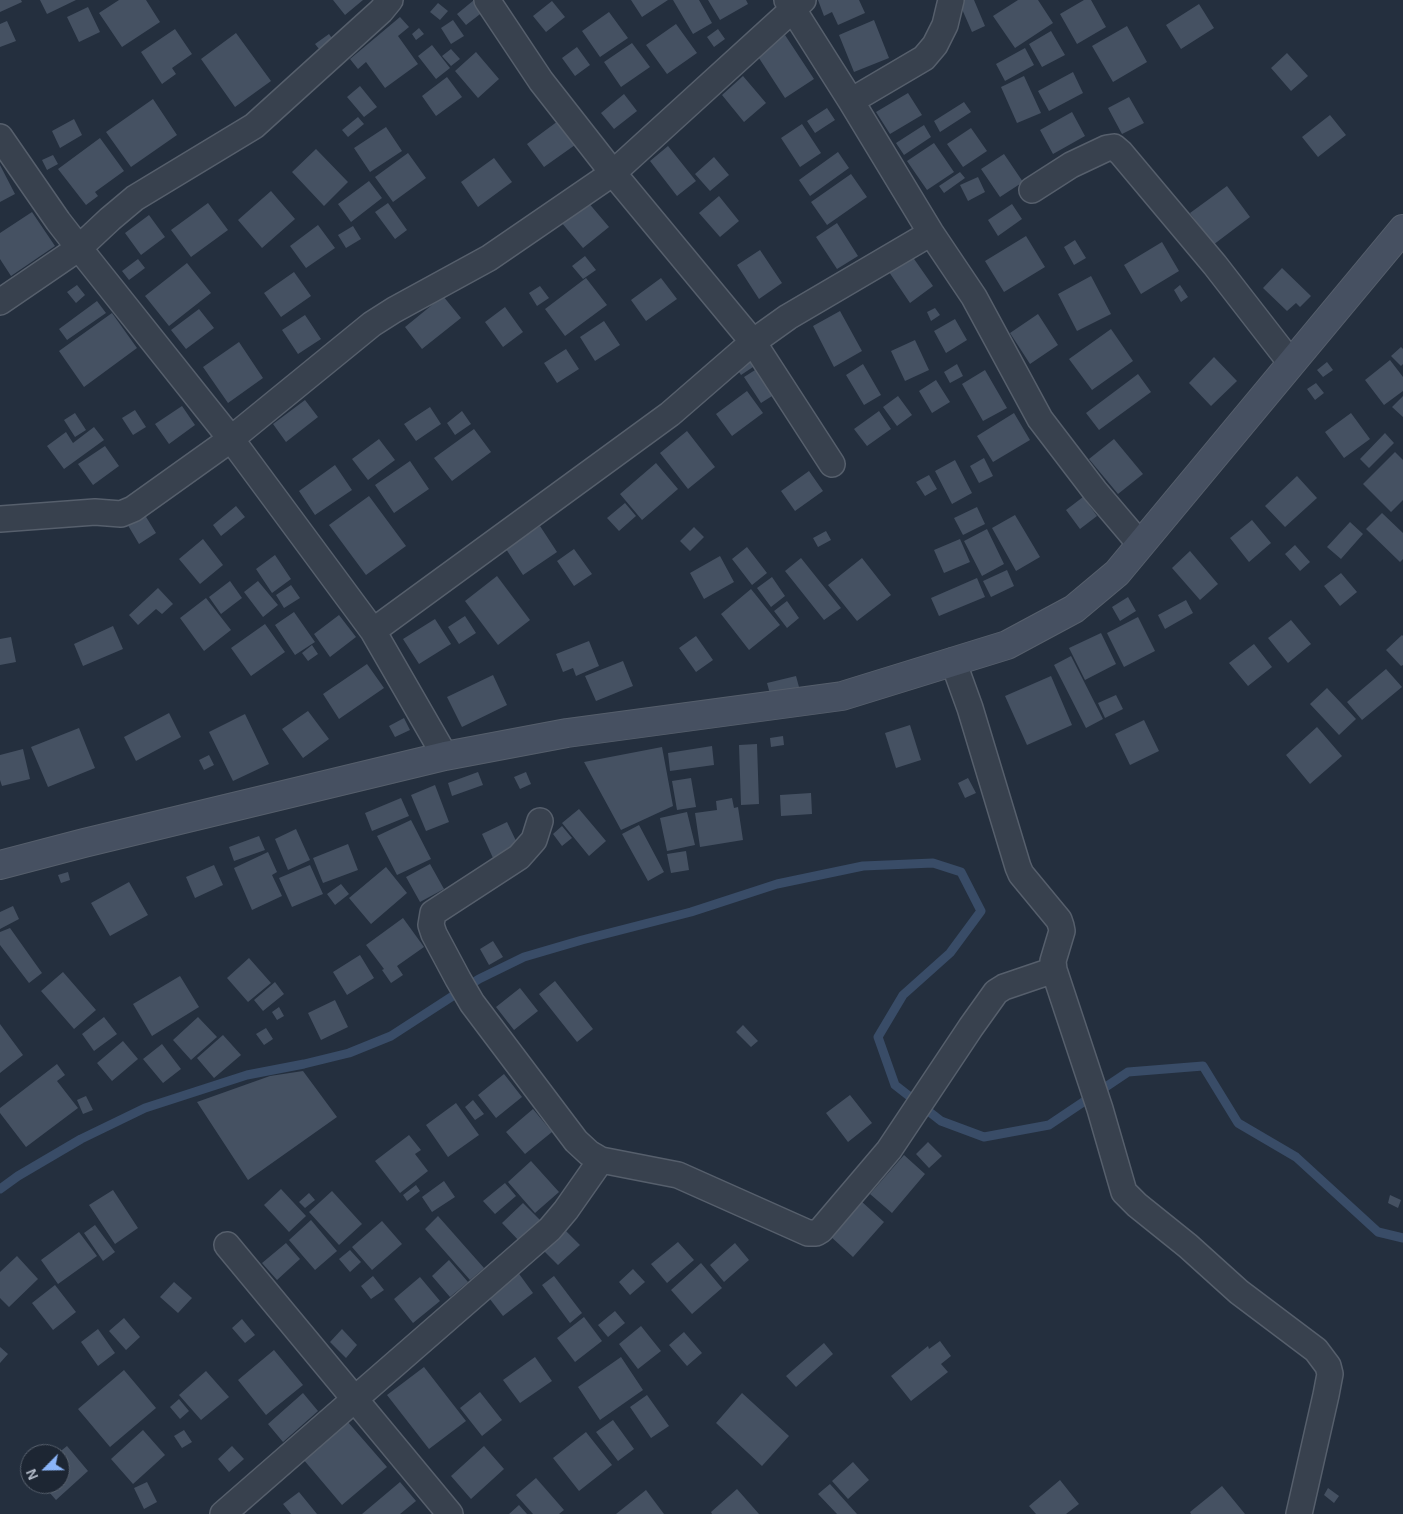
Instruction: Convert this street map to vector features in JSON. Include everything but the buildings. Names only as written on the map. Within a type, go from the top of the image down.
[{"type":"main road","points":[[0,866],[84,843],[445,756],[567,733],[842,696],[1006,645],[1074,609],[1117,573],[1403,229]]},
{"type":"street","points":[[0,302],[79,248],[135,198],[254,126],[381,11],[390,0]]},
{"type":"street","points":[[851,101],[924,58],[935,45],[945,25],[951,0]]},
{"type":"street","points":[[491,3],[541,81],[613,173],[754,342],[832,464]]},
{"type":"street","points":[[0,519],[95,512],[121,514],[133,509],[231,439],[372,324],[501,250],[613,173],[794,3],[931,233],[974,297],[1040,419],[1095,492],[1140,544]]},
{"type":"street","points":[[0,137],[79,248],[231,439],[373,631],[445,756]]},
{"type":"street","points":[[1032,190],[1071,166],[1107,148],[1114,147],[1216,265],[1291,363]]},
{"type":"street","points":[[373,631],[670,414],[754,342],[788,317],[931,233]]},
{"type":"street","points":[[953,661],[970,708],[1018,868],[1059,920],[1061,926],[1062,931],[1053,960],[1054,970],[1100,1109],[1124,1192],[1239,1292],[1316,1350],[1328,1366],[1330,1374],[1326,1395],[1298,1514]]},
{"type":"street","points":[[540,821],[534,840],[519,858],[433,914],[431,925],[434,934],[472,1003],[576,1141],[589,1153],[601,1160],[678,1175],[812,1234],[821,1230],[888,1150],[996,992],[1004,986],[1054,970]]},
{"type":"street","points":[[223,1514],[550,1229],[566,1210],[601,1160]]},
{"type":"street","points":[[227,1245],[450,1514]]},
{"type":"waterway","points":[[0,1189],[18,1176],[81,1139],[145,1108],[247,1075],[349,1053],[391,1036],[479,979],[524,957],[691,912],[777,884],[863,866],[933,863],[961,872],[981,911],[950,953],[903,995],[878,1037],[895,1085],[941,1121],[984,1137],[1049,1125],[1128,1072],[1203,1066],[1238,1123],[1296,1157],[1378,1232],[1403,1238]]}]
